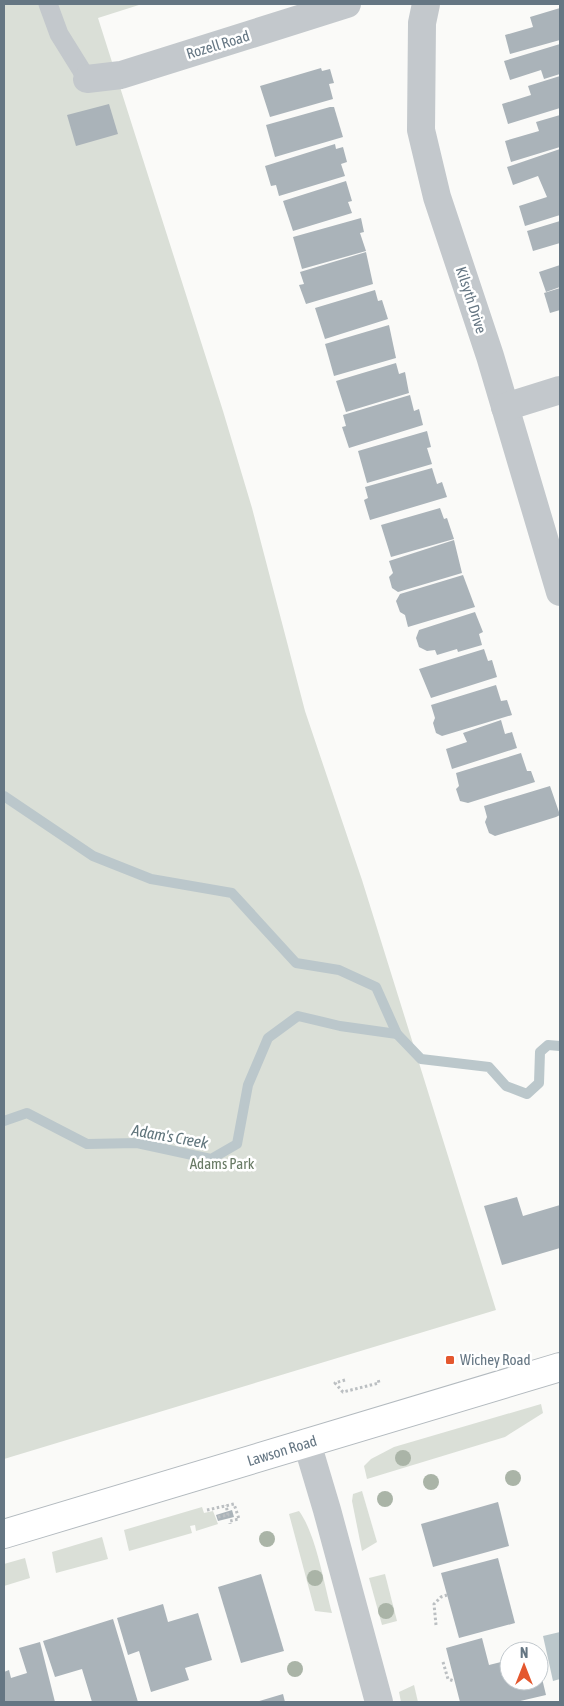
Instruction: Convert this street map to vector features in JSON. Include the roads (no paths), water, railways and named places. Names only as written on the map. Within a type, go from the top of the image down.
[{"type":"street","name":"Rozell Road","points":[[87,79],[121,75],[347,4]]},
{"type":"street","name":"Kilsyth Drive","points":[[426,4],[422,23],[420,130],[438,197],[505,407],[560,592]]},
{"type":"street","points":[[505,407],[560,390]]},
{"type":"street","name":"Lawson Road","points":[[4,1534],[560,1367]]},
{"type":"street","points":[[307,1443],[330,1519],[379,1702]]},
{"type":"lane","points":[[48,4],[64,42],[87,79]]},
{"type":"waterway","name":"Adam's Creek","points":[[4,796],[93,856],[151,879],[232,893],[296,963],[339,970],[376,987],[397,1034],[421,1059],[489,1067],[506,1086],[527,1094],[539,1083],[540,1052],[548,1045],[560,1046]]},
{"type":"waterway","name":"Adam's Creek","points":[[4,1121],[27,1113],[87,1144],[137,1143],[211,1159],[237,1144],[248,1085],[268,1038],[298,1016],[340,1026],[397,1034]]},
{"type":"place","name":"Wichey Road","points":[[450,1360]]},
{"type":"park label","name":"Adams Park","points":[[222,1164]]}]
